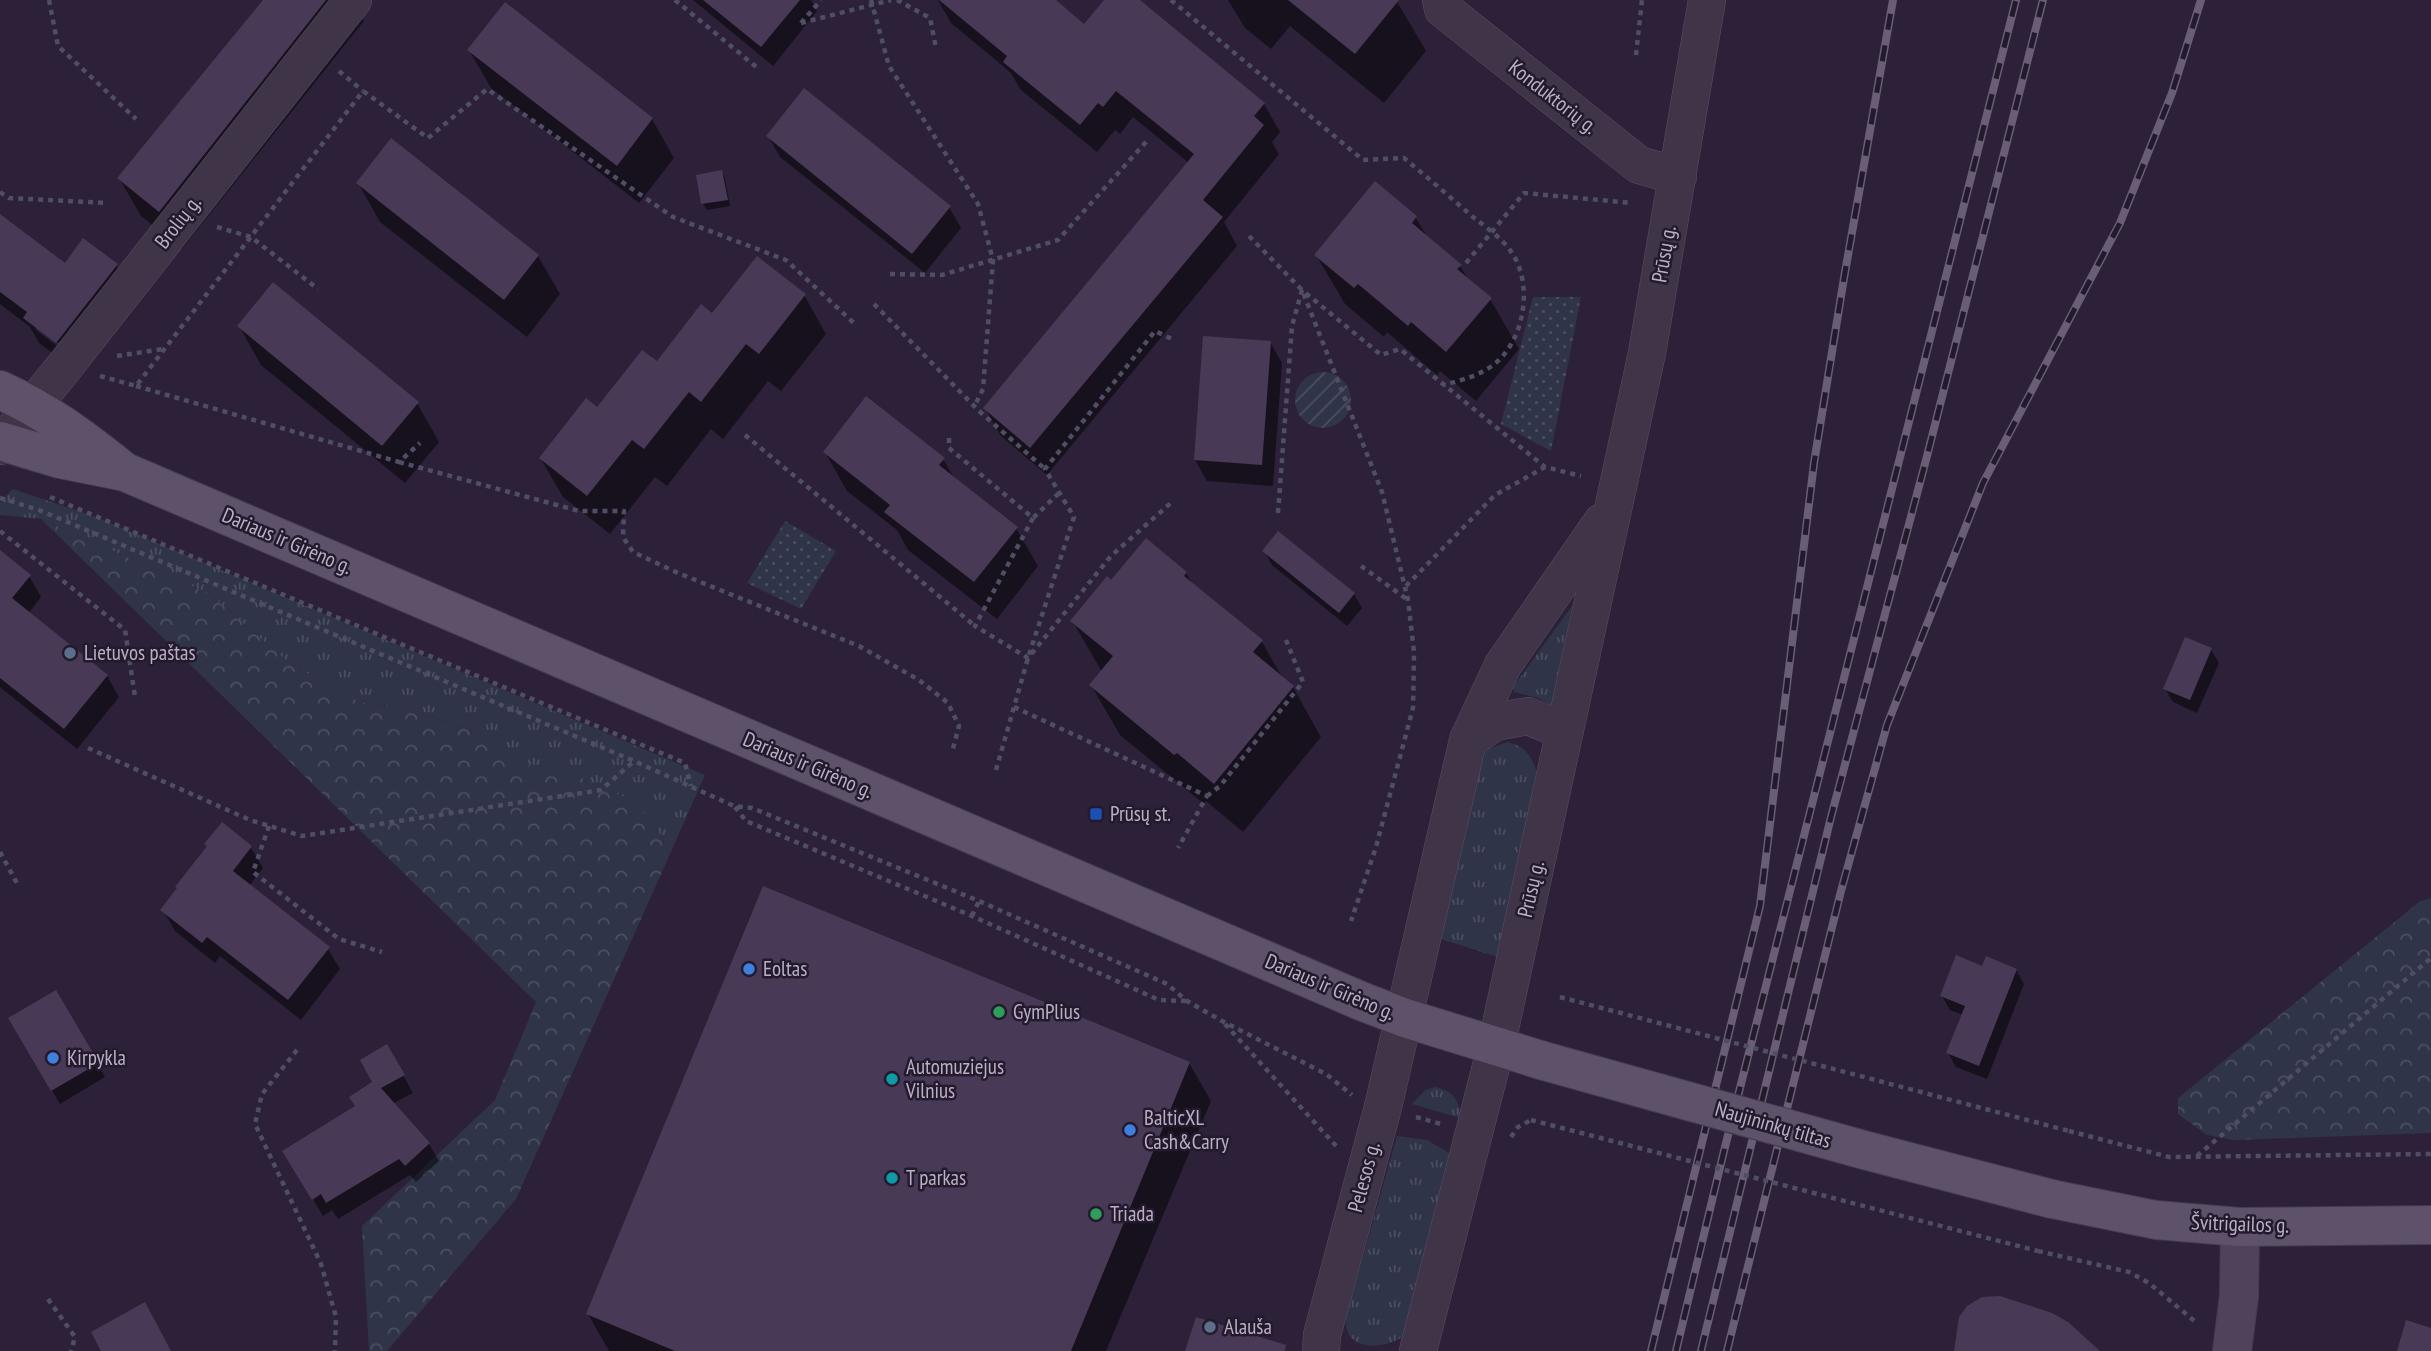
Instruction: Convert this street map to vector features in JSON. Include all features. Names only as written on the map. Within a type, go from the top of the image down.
[{"type":"main road","name":"Dariaus ir Girėno g.","points":[[17,398],[74,432],[125,472]]},
{"type":"main road","name":"Dariaus ir Girėno g.","points":[[1,443],[60,459],[125,472],[1405,1018],[1496,1046]]},
{"type":"main road","name":"Naujininkų tiltas","points":[[1496,1046],[1864,1150],[2052,1199]]},
{"type":"main road","name":"Švitrigailos g.","points":[[2052,1199],[2156,1220],[2240,1227],[2431,1225]]},
{"type":"main road","points":[[2232,1351],[2239,1296],[2240,1227]]},
{"type":"street","name":"Brolių g.","points":[[1,443],[17,398],[353,0]]},
{"type":"street","name":"Konduktorių g.","points":[[1441,0],[1443,9],[1639,165],[1678,176]]},
{"type":"street","name":"Prūsų g.","points":[[1496,1046],[1647,353],[1707,0]]},
{"type":"street","name":"Prūsų g.","points":[[1405,1018],[1468,740],[1503,665],[1612,506]]},
{"type":"street","points":[[1468,740],[1495,722],[1528,716],[1565,731]]},
{"type":"street","name":"Pelesos g.","points":[[1325,1346],[1405,1018]]},
{"type":"street","points":[[1418,1351],[1496,1046]]},
{"type":"path","points":[[49,0],[58,46],[136,119]]},
{"type":"path","points":[[675,0],[760,70]]},
{"type":"path","points":[[821,0],[801,23],[891,0]]},
{"type":"path","points":[[1171,0],[1363,160],[1404,158],[1492,232],[1512,253],[1521,274],[1523,302],[1520,325],[1508,351],[1492,366],[1476,375],[1444,385]]},
{"type":"path","points":[[1636,55],[1642,0]]},
{"type":"path","points":[[901,1],[930,18],[936,48]]},
{"type":"path","points":[[871,3],[889,66],[978,204],[993,260],[983,389],[975,405]]},
{"type":"path","points":[[136,386],[363,91],[428,138],[487,89],[673,217],[786,260],[857,326]]},
{"type":"path","points":[[890,274],[942,275],[1058,240],[1146,142]]},
{"type":"path","points":[[0,192],[9,198],[106,204]]},
{"type":"path","points":[[1466,263],[1524,193],[1632,203]]},
{"type":"path","points":[[1249,236],[1302,290],[1381,355],[1400,349],[1545,467],[1581,476]]},
{"type":"path","points":[[251,237],[318,289]]},
{"type":"path","points":[[1278,513],[1292,326],[1302,290]]},
{"type":"path","points":[[1302,290],[1382,492],[1408,600],[1414,652],[1413,708],[1376,847],[1351,921]]},
{"type":"path","points":[[874,304],[975,405],[1045,469],[1073,517],[1028,657],[996,771]]},
{"type":"path","points":[[1045,469],[1155,331],[1174,340]]},
{"type":"path","points":[[112,357],[164,349]]},
{"type":"path","points":[[92,373],[579,511],[624,511],[623,537],[633,552],[678,573],[859,646],[919,680],[948,703],[960,726],[952,752]]},
{"type":"path","points":[[745,435],[975,626],[1028,657]]},
{"type":"path","points":[[949,438],[949,448],[1033,518]]},
{"type":"path","points":[[400,462],[419,443]]},
{"type":"path","points":[[1405,587],[1495,495],[1545,467]]},
{"type":"path","points":[[975,626],[1033,518],[1059,493]]},
{"type":"path","points":[[46,495],[685,763],[691,787]]},
{"type":"path","points":[[0,498],[38,510],[634,761],[734,806],[752,808],[979,901],[1167,984],[1187,1001],[1222,1021],[1326,1074],[1358,1100],[1507,1143],[1518,1126],[1531,1120],[2129,1272],[2149,1283],[2200,1325]]},
{"type":"path","points":[[1028,657],[1111,556],[1173,502]]},
{"type":"path","points":[[0,531],[125,630],[135,697]]},
{"type":"path","points":[[1361,566],[1408,600]]},
{"type":"path","points":[[1178,848],[1207,796],[1220,786],[1303,682],[1286,640]]},
{"type":"path","points":[[1014,706],[1207,796]]},
{"type":"path","points":[[88,748],[250,820],[302,836],[601,790],[634,761]]},
{"type":"path","points":[[734,806],[746,821],[972,916],[1159,1000],[1187,1001]]},
{"type":"path","points":[[269,826],[253,872],[339,939],[382,952]]},
{"type":"path","points":[[0,852],[19,887]]},
{"type":"path","points":[[972,916],[979,901]]},
{"type":"path","points":[[2195,1157],[2431,958]]},
{"type":"path","points":[[1560,997],[2169,1157],[2431,1154]]},
{"type":"path","points":[[1222,1021],[1339,1150]]},
{"type":"path","points":[[297,1050],[262,1094],[255,1124],[321,1264],[336,1317],[335,1351]]},
{"type":"path","points":[[48,1299],[75,1337],[71,1351]]},
{"type":"green space","points":[[1533,297],[1581,297],[1551,451],[1501,424]]},
{"type":"green space","points":[[1317,372],[1329,372],[1339,376],[1347,384],[1351,400],[1347,416],[1339,424],[1329,428],[1317,428],[1307,424],[1299,416],[1295,406],[1295,394],[1299,384],[1307,376]]},
{"type":"green space","points":[[13,489],[96,517],[705,775],[670,854],[653,821],[574,775],[534,770],[475,731],[401,708],[359,702],[289,663],[210,594],[41,519],[0,515],[0,502]]},
{"type":"green space","points":[[41,519],[210,594],[289,663],[359,702],[401,708],[475,731],[534,769],[574,775],[627,798],[653,821],[670,854],[516,1199],[387,1351],[369,1351],[362,1226],[495,1100],[536,1002]]},
{"type":"green space","points":[[785,521],[836,551],[801,609],[747,583]]},
{"type":"green space","points":[[1572,606],[1553,703],[1551,705],[1538,698],[1514,692],[1513,687]]},
{"type":"green space","points":[[1508,742],[1527,753],[1537,773],[1498,957],[1441,939],[1481,758],[1487,749]]},
{"type":"green space","points":[[2431,898],[2431,1133],[2234,1140],[2207,1135],[2178,1114],[2178,1098],[2419,902]]},
{"type":"green space","points":[[1435,1087],[1454,1097],[1459,1106],[1460,1118],[1412,1104],[1425,1090]]},
{"type":"green space","points":[[1397,1136],[1427,1140],[1451,1154],[1404,1336],[1385,1344],[1365,1345],[1351,1336],[1346,1317]]},
{"type":"building","points":[[263,0],[326,0],[159,212],[117,178]]},
{"type":"building","points":[[703,0],[800,0],[761,47]]},
{"type":"building","points":[[939,0],[1056,0],[1084,24],[1104,0],[1140,0],[1265,103],[1254,116],[1264,125],[1203,200],[1223,217],[1030,448],[983,408],[1194,154],[1116,91],[1103,107],[1098,103],[1080,125],[1003,62],[1007,56]]},
{"type":"building","points":[[1288,0],[1399,0],[1355,54]]},
{"type":"building","points":[[505,2],[653,118],[617,166],[467,50]]},
{"type":"building","points":[[804,88],[951,206],[912,254],[766,136]]},
{"type":"building","points":[[391,138],[539,255],[504,300],[356,183]]},
{"type":"building","points":[[722,170],[728,200],[701,204],[696,175]]},
{"type":"building","points":[[1375,181],[1417,216],[1412,223],[1462,265],[1457,269],[1492,298],[1446,352],[1411,322],[1408,326],[1358,284],[1354,288],[1314,255]]},
{"type":"building","points":[[0,214],[65,263],[83,238],[118,264],[56,343],[23,318],[27,312],[0,292]]},
{"type":"building","points":[[757,256],[806,294],[759,354],[746,344],[701,402],[689,392],[644,449],[632,440],[587,496],[539,458],[586,398],[597,407],[642,350],[657,361],[701,304],[712,313]]},
{"type":"building","points":[[273,282],[419,402],[382,446],[237,326]]},
{"type":"building","points":[[1203,336],[1271,341],[1262,465],[1194,460]]},
{"type":"building","points":[[866,396],[945,458],[939,465],[1018,527],[974,582],[884,512],[890,505],[823,452]]},
{"type":"building","points":[[1278,531],[1355,593],[1339,613],[1262,551]]},
{"type":"building","points":[[1146,538],[1187,572],[1184,576],[1263,640],[1253,652],[1294,686],[1214,784],[1177,753],[1174,755],[1089,685],[1113,656],[1070,621],[1107,576],[1111,580]]},
{"type":"building","points":[[0,550],[31,575],[12,598],[108,675],[64,729],[0,678]]},
{"type":"building","points":[[2185,637],[2212,648],[2190,700],[2163,689]]},
{"type":"building","points":[[222,822],[252,846],[233,871],[330,947],[288,1000],[207,937],[202,943],[160,910]]},
{"type":"building","name":"T parkas","points":[[763,886],[1190,1062],[1071,1351],[675,1351],[586,1314]]},
{"type":"building","points":[[1956,955],[1982,966],[1986,956],[2017,969],[1979,1066],[1946,1053],[1965,1006],[1940,996]]},
{"type":"building","points":[[56,990],[99,1063],[51,1091],[8,1018]]},
{"type":"building","points":[[387,1044],[405,1075],[381,1088],[430,1143],[405,1166],[399,1159],[326,1203],[321,1194],[312,1200],[282,1151],[355,1106],[349,1097],[372,1082],[360,1060]]},
{"type":"building","points":[[2000,1296],[2052,1313],[2068,1322],[2100,1351],[1954,1351],[1959,1317],[1967,1306],[1982,1297]]},
{"type":"building","points":[[145,1302],[171,1351],[101,1351],[91,1332]]},
{"type":"building","name":"Alauša","points":[[1196,1317],[1286,1345],[1285,1351],[1185,1351]]},
{"type":"building","points":[[2406,1320],[2431,1328],[2431,1351],[2397,1351]]},
{"type":"railway","points":[[1651,1351],[1760,906],[1814,463],[1893,0]]},
{"type":"railway","points":[[1676,1351],[1723,1155],[2016,0]]},
{"type":"railway","points":[[1701,1351],[1831,817],[1926,460],[2043,0]]},
{"type":"railway","points":[[1727,1351],[1841,891],[1887,725],[1983,483],[2120,223],[2172,93],[2201,0]]},
{"type":"place","name":"Lietuvos paštas","points":[[70,653]]},
{"type":"place","name":"Prūsų st.","points":[[1096,814]]},
{"type":"place","name":"Eoltas","points":[[749,969]]},
{"type":"place","name":"GymPlius","points":[[999,1012]]},
{"type":"place","name":"Kirpykla","points":[[53,1058]]},
{"type":"place","name":"Automuziejus Vilnius","points":[[892,1079]]},
{"type":"place","name":"BalticXL Cash&Carry","points":[[1130,1130]]},
{"type":"place","name":"T parkas","points":[[892,1178]]},
{"type":"place","name":"Triada","points":[[1096,1214]]},
{"type":"place","name":"Alauša","points":[[1210,1327]]}]
